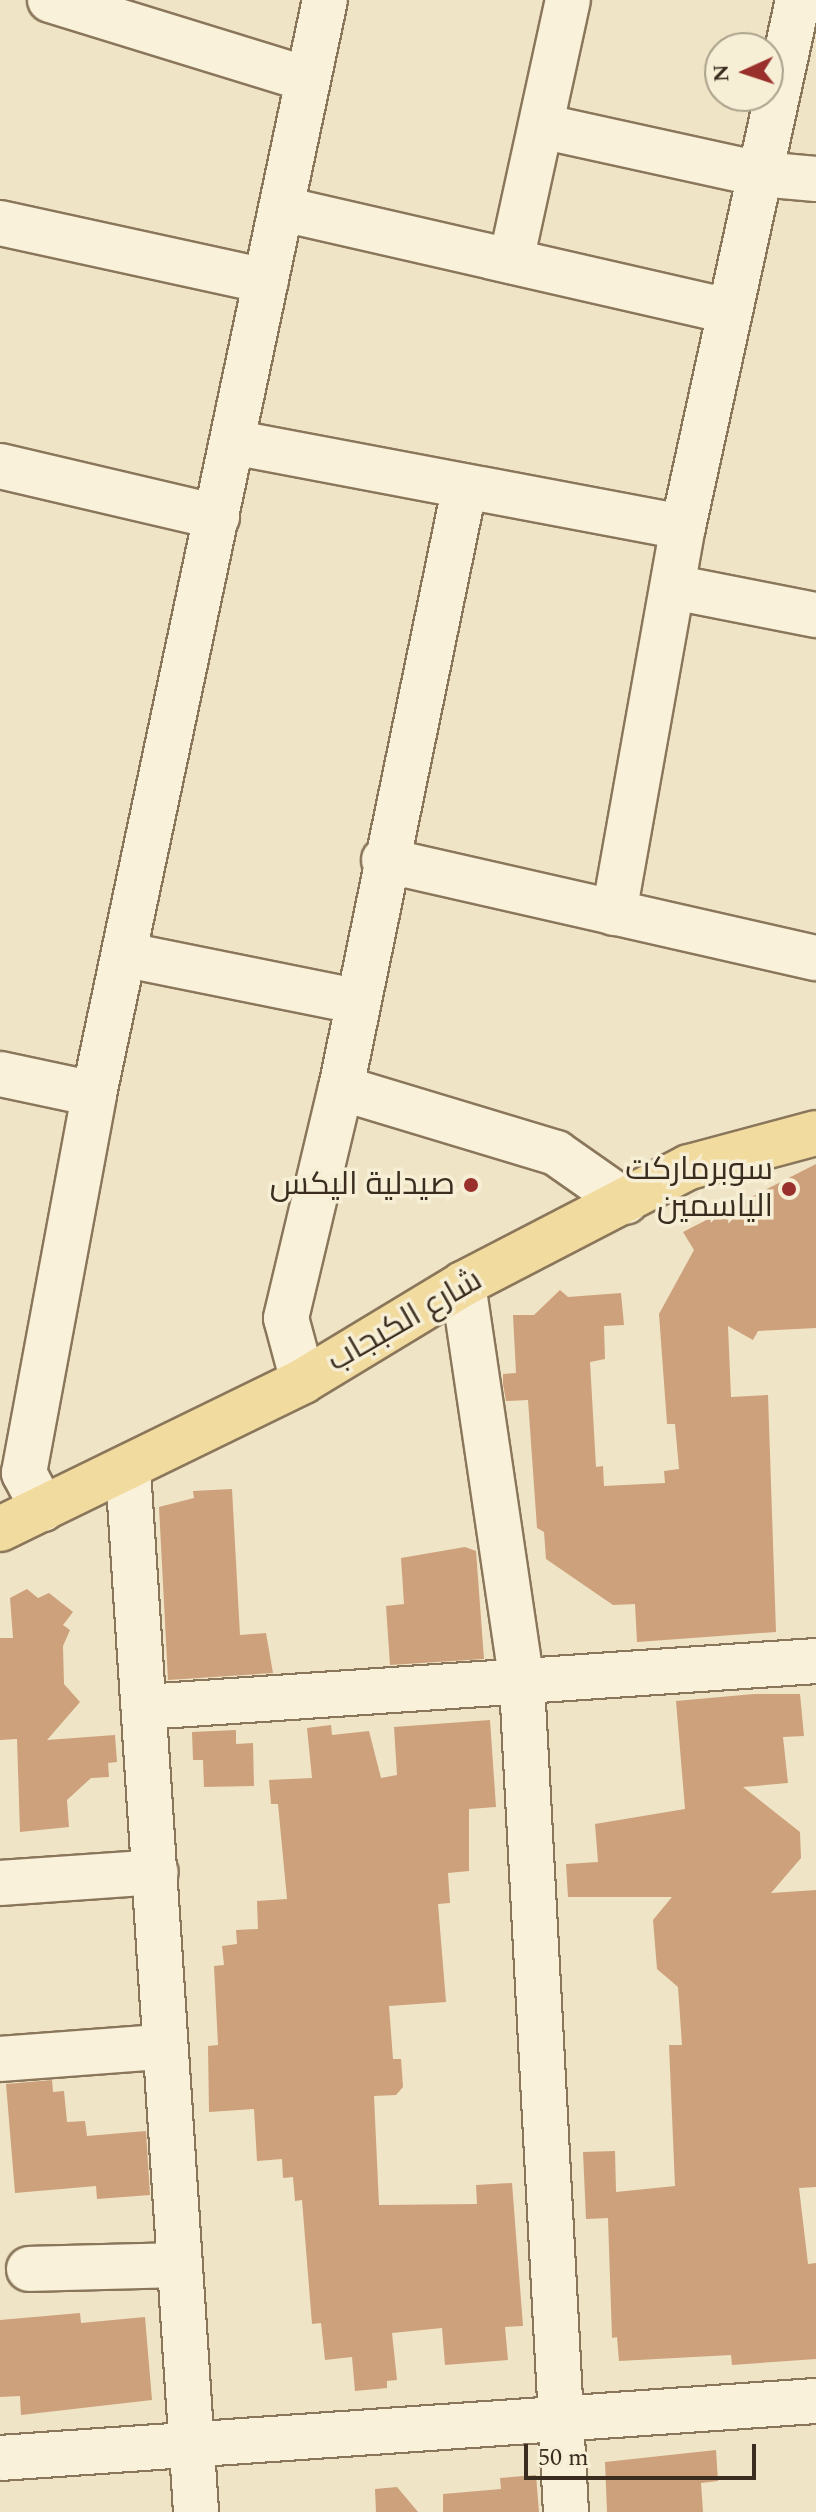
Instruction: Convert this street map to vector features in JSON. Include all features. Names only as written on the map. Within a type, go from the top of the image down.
[{"type":"main road","name":"شارع الكبجاب","points":[[0,1529],[128,1471],[303,1381],[463,1284],[689,1167],[816,1133]]},
{"type":"street","points":[[50,0],[304,78]]},
{"type":"street","points":[[43,1509],[24,1473],[94,1094],[127,955],[283,209],[304,78],[325,0]]},
{"type":"street","points":[[511,261],[568,0]]},
{"type":"street","points":[[614,913],[683,527],[798,0]]},
{"type":"street","points":[[541,126],[760,174],[816,179]]},
{"type":"street","points":[[283,209],[730,311]]},
{"type":"street","points":[[0,223],[266,281]]},
{"type":"street","points":[[232,442],[464,490],[683,527]]},
{"type":"street","points":[[0,466],[217,517]]},
{"type":"street","points":[[303,1381],[286,1318],[341,1088],[384,860],[464,490]]},
{"type":"street","points":[[673,587],[816,615]]},
{"type":"street","points":[[384,860],[816,958]]},
{"type":"street","points":[[127,955],[356,1001]]},
{"type":"street","points":[[0,1074],[94,1094]]},
{"type":"street","points":[[341,1088],[556,1153],[626,1202]]},
{"type":"street","points":[[463,1284],[522,1684],[558,2419],[566,2512]]},
{"type":"street","points":[[128,1471],[156,1872],[161,2047],[196,2512]]},
{"type":"street","points":[[145,1707],[522,1684],[816,1661]]},
{"type":"street","points":[[0,1883],[156,1872]]},
{"type":"street","points":[[0,2059],[161,2047]]},
{"type":"street","points":[[29,2269],[178,2265]]},
{"type":"street","points":[[0,2458],[816,2401]]},
{"type":"building","points":[[816,1164],[816,1328],[758,1331],[753,1340],[728,1326],[731,1397],[768,1395],[776,1632],[637,1642],[635,1604],[613,1605],[546,1559],[544,1532],[537,1528],[528,1400],[506,1401],[503,1384],[503,1374],[516,1373],[513,1315],[534,1315],[560,1290],[568,1297],[621,1293],[624,1325],[604,1326],[605,1359],[590,1362],[596,1467],[603,1466],[604,1486],[665,1483],[664,1471],[679,1469],[675,1424],[667,1424],[659,1314],[694,1250],[683,1232]]},
{"type":"building","points":[[232,1489],[240,1635],[266,1633],[273,1673],[168,1680],[159,1507],[194,1498],[193,1491]]},
{"type":"building","points":[[465,1547],[476,1551],[484,1659],[390,1665],[386,1606],[404,1604],[401,1558]]},
{"type":"building","points":[[27,1589],[38,1598],[49,1593],[73,1612],[63,1625],[70,1630],[63,1646],[64,1684],[80,1702],[47,1740],[115,1735],[117,1762],[108,1763],[109,1777],[91,1778],[67,1800],[69,1827],[20,1832],[17,1739],[0,1740],[0,1638],[13,1638],[10,1598]]},
{"type":"building","points":[[754,1694],[800,1694],[804,1736],[783,1737],[788,1783],[743,1787],[800,1832],[801,1858],[771,1893],[816,1890],[816,2187],[799,2188],[808,2264],[816,2263],[816,2359],[732,2365],[731,2355],[619,2361],[617,2337],[612,2338],[608,2218],[586,2219],[583,2152],[615,2151],[616,2192],[675,2186],[669,2045],[682,2045],[678,1987],[657,1969],[653,1920],[672,1897],[568,1897],[566,1864],[598,1862],[595,1824],[685,1809],[676,1701]]},
{"type":"building","points":[[490,1720],[496,1807],[469,1809],[469,1871],[448,1873],[450,1903],[438,1904],[446,2002],[389,2006],[393,2059],[401,2059],[403,2087],[396,2095],[374,2096],[379,2205],[477,2204],[476,2185],[512,2183],[523,2326],[505,2327],[508,2360],[445,2365],[442,2328],[392,2333],[397,2380],[387,2381],[387,2388],[355,2391],[352,2357],[325,2360],[321,2323],[312,2324],[302,2200],[295,2201],[293,2177],[283,2178],[282,2159],[257,2161],[254,2109],[209,2112],[208,2046],[218,2045],[214,1966],[224,1965],[222,1946],[237,1944],[236,1930],[258,1929],[257,1901],[287,1899],[278,1804],[271,1804],[269,1780],[312,1778],[307,1728],[331,1725],[332,1735],[369,1731],[381,1778],[397,1775],[394,1727]]},
{"type":"building","points":[[236,1730],[236,1744],[253,1743],[254,1786],[204,1787],[203,1760],[193,1760],[192,1732]]},
{"type":"building","points":[[52,2080],[53,2092],[64,2091],[67,2122],[85,2121],[87,2136],[146,2131],[150,2195],[97,2199],[96,2186],[15,2193],[6,2084]]},
{"type":"building","points":[[80,2313],[81,2323],[145,2317],[152,2400],[21,2415],[20,2396],[0,2397],[0,2320]]},
{"type":"building","points":[[716,2450],[718,2481],[701,2483],[703,2512],[607,2512],[605,2462]]},
{"type":"building","points":[[536,2475],[539,2512],[443,2512],[443,2494],[501,2489],[500,2478]]},
{"type":"building","points":[[397,2487],[418,2512],[376,2512],[375,2489]]},
{"type":"place","name":"صيدلية اليكس","points":[[471,1185]]},
{"type":"place","name":"سوبرماركت الياسمين","points":[[789,1189]]}]
